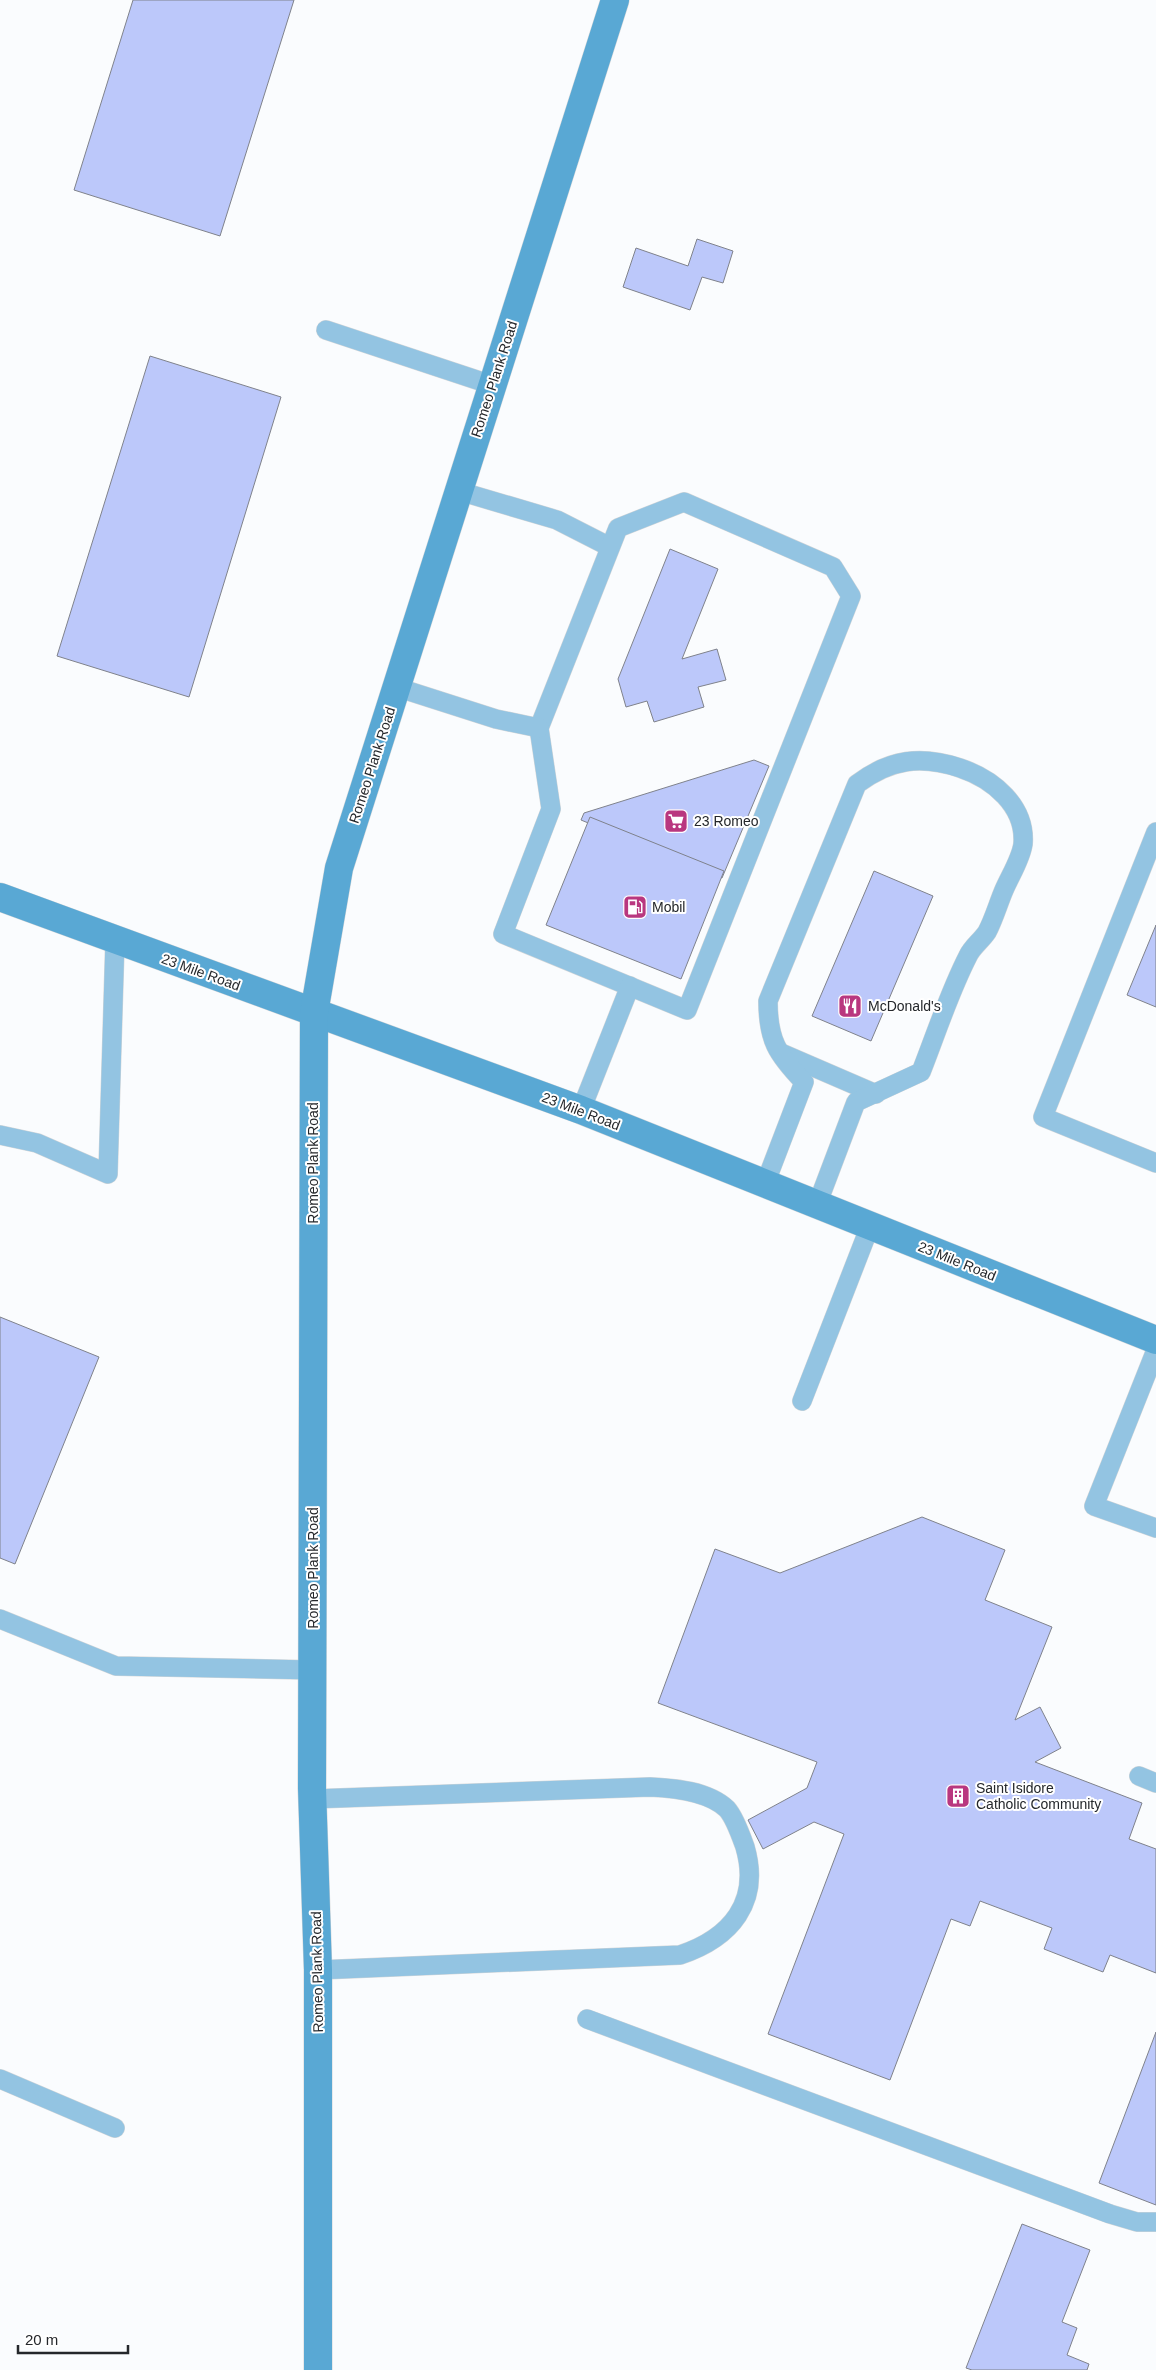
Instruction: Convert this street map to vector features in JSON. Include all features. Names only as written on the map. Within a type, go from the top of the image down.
[{"type":"main road","name":"Romeo Plank Road","points":[[318,2370],[318,1970],[312,1799],[314,1013],[339,868],[615,0]]},
{"type":"main road","name":"23 Mile Road","points":[[0,897],[581,1110],[1156,1340]]},
{"type":"lane","points":[[326,330],[492,385]]},
{"type":"lane","points":[[458,491],[557,520],[610,547]]},
{"type":"lane","points":[[684,502],[833,567],[851,596],[687,1010],[503,934],[551,809],[539,728],[610,547],[618,528],[684,502]]},
{"type":"lane","points":[[396,687],[496,719],[539,728]]},
{"type":"lane","points":[[764,1184],[804,1082],[779,1052],[768,1026],[768,1000],[857,784],[874,771],[899,763],[921,760],[940,762],[969,771],[994,784],[1012,803],[1021,823],[1023,845],[986,932],[968,955],[921,1072],[856,1102],[817,1205]]},
{"type":"lane","points":[[1156,832],[1043,1117],[1156,1163]]},
{"type":"lane","points":[[0,1136],[37,1143],[108,1174],[115,940]]},
{"type":"lane","points":[[581,1110],[630,986]]},
{"type":"lane","points":[[779,1052],[876,1094]]},
{"type":"lane","points":[[802,1401],[870,1226]]},
{"type":"lane","points":[[1156,1350],[1094,1506],[1156,1528]]},
{"type":"lane","points":[[0,1619],[116,1666],[313,1670]]},
{"type":"lane","points":[[312,1799],[650,1787],[677,1789],[705,1797],[727,1810],[741,1837],[749,1863],[748,1887],[742,1911],[725,1931],[703,1948],[680,1955],[318,1970]]},
{"type":"lane","points":[[587,2019],[1110,2214],[1137,2222],[1156,2222]]},
{"type":"lane","points":[[0,2079],[115,2128]]},
{"type":"building","points":[[133,0],[294,0],[220,236],[74,190]]},
{"type":"building","points":[[697,239],[733,251],[723,283],[702,277],[690,310],[623,287],[636,248],[688,266]]},
{"type":"building","points":[[150,356],[281,397],[189,697],[57,656]]},
{"type":"building","points":[[670,549],[718,569],[682,659],[717,649],[726,680],[698,687],[704,707],[654,722],[647,701],[626,707],[618,679]]},
{"type":"building","points":[[754,760],[769,766],[722,878],[581,820],[584,813]]},
{"type":"building","points":[[590,817],[724,871],[681,979],[546,925]]},
{"type":"building","points":[[874,871],[933,896],[871,1041],[812,1016]]},
{"type":"building","points":[[1156,925],[1156,1007],[1127,995]]},
{"type":"building","points":[[0,1317],[99,1357],[15,1564],[0,1558]]},
{"type":"building","name":"Saint Isidore Catholic Community","points":[[922,1517],[1005,1550],[985,1600],[1052,1627],[1015,1720],[1040,1707],[1061,1748],[1035,1762],[1142,1803],[1129,1839],[1156,1849],[1156,1973],[1110,1955],[1103,1972],[1044,1949],[1052,1928],[980,1901],[970,1926],[951,1919],[890,2080],[768,2034],[844,1834],[814,1822],[763,1849],[748,1820],[807,1788],[817,1762],[658,1703],[715,1549],[780,1573]]},
{"type":"building","points":[[1156,2032],[1156,2205],[1099,2183]]},
{"type":"building","points":[[1022,2224],[1090,2250],[1062,2322],[1077,2328],[1067,2355],[1089,2364],[1087,2370],[972,2370],[966,2368]]},
{"type":"place","name":"23 Romeo","points":[[676,821]]},
{"type":"place","name":"Mobil","points":[[635,907]]},
{"type":"place","name":"McDonald's","points":[[850,1006]]},
{"type":"place","name":"Saint Isidore Catholic Community","points":[[958,1796]]}]
